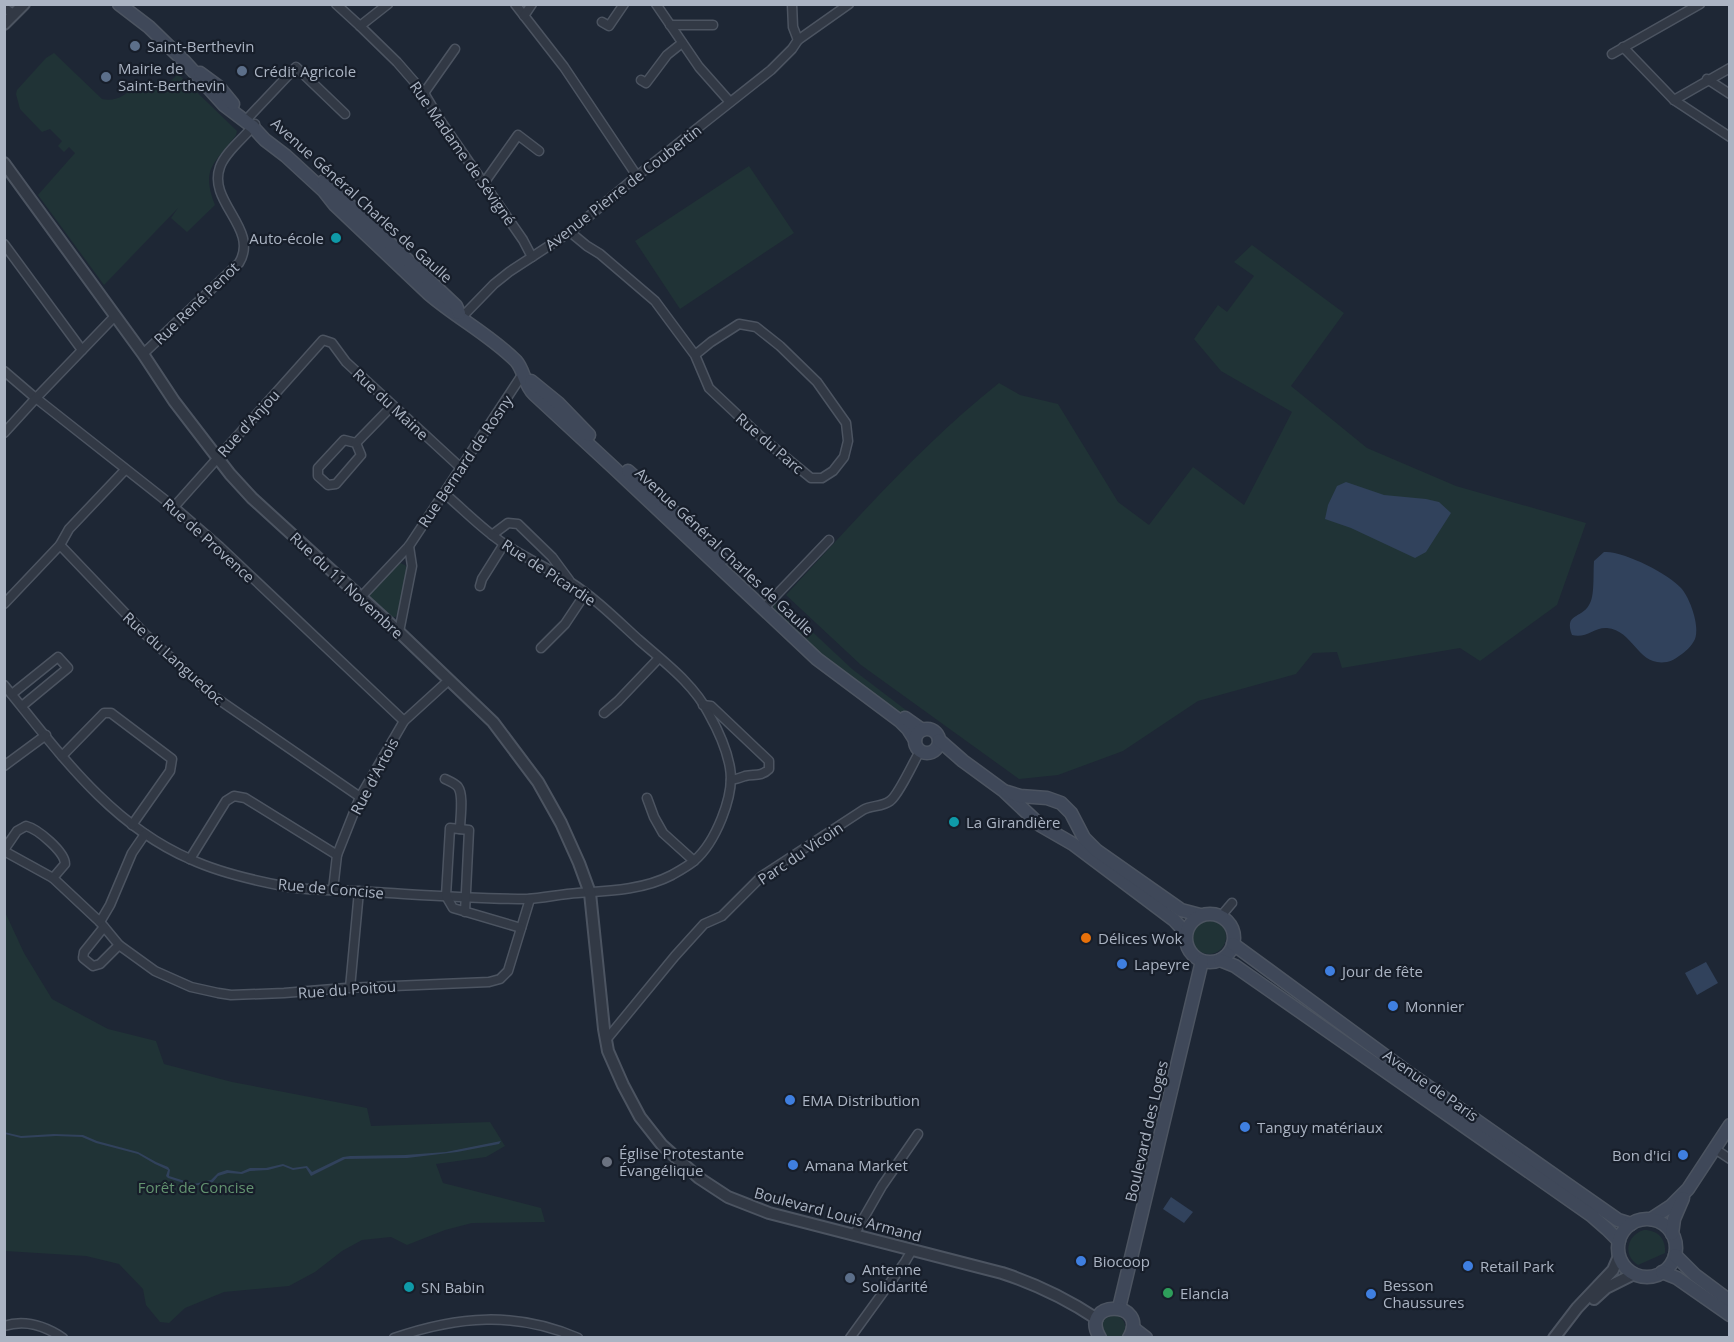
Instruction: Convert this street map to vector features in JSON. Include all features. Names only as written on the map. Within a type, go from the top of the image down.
[{"type":"main road","name":"Avenue Général Charles de Gaulle","points":[[118,4],[149,27],[185,62],[214,82],[250,122],[291,150],[456,306],[466,330],[522,375],[527,388],[765,606],[817,659],[900,721],[919,740],[933,731],[939,740]]},
{"type":"main road","points":[[919,740],[926,753],[946,754],[963,761]]},
{"type":"main road","points":[[933,752],[938,747],[939,740]]},
{"type":"main road","points":[[939,740],[1004,791],[1040,825],[1082,849],[1174,920],[1186,933]]},
{"type":"main road","points":[[1004,791],[1020,796],[1047,798],[1061,803],[1071,813],[1087,842],[1132,876],[1181,910],[1200,915],[1221,916],[1230,925],[1234,937],[1229,953],[1220,960],[1202,961],[1188,949],[1186,933],[1191,922],[1200,915]]},
{"type":"main road","name":"Avenue de Paris","points":[[1233,944],[1406,1071],[1568,1185],[1618,1220],[1631,1224]]},
{"type":"main road","name":"Avenue de Paris","points":[[1220,960],[1235,966],[1591,1215],[1607,1228],[1618,1242]]},
{"type":"main road","name":"Boulevard des Loges","points":[[1119,1308],[1202,961]]},
{"type":"main road","points":[[1672,1234],[1674,1220],[1688,1189],[1730,1125]]},
{"type":"main road","points":[[1652,1219],[1671,1206],[1688,1189]]},
{"type":"main road","points":[[1652,1219],[1660,1222],[1672,1234],[1675,1240],[1675,1255],[1668,1268],[1662,1272],[1653,1276],[1634,1274],[1619,1256],[1618,1242],[1625,1228],[1637,1220],[1652,1219]]},
{"type":"main road","points":[[1675,1255],[1695,1275],[1730,1300]]},
{"type":"main road","points":[[1662,1272],[1677,1278],[1730,1315]]},
{"type":"main road","points":[[1100,1338],[1096,1330],[1097,1319],[1104,1311],[1114,1307],[1130,1316],[1131,1333],[1146,1338]]},
{"type":"street","points":[[4,24],[24,4]]},
{"type":"street","name":"Rue Madame de Sévigné","points":[[336,4],[397,62],[424,93],[442,123],[523,240],[532,257]]},
{"type":"street","points":[[360,26],[388,4]]},
{"type":"street","points":[[515,4],[575,84],[637,176]]},
{"type":"street","points":[[524,16],[532,4]]},
{"type":"street","points":[[602,22],[609,26],[624,4]]},
{"type":"street","points":[[656,4],[699,68],[730,102]]},
{"type":"street","points":[[792,4],[793,27],[798,40]]},
{"type":"street","name":"Avenue Pierre de Coubertin","points":[[462,317],[494,284],[570,232],[776,65],[798,40],[849,4]]},
{"type":"street","points":[[1612,54],[1700,4]]},
{"type":"street","points":[[4,7],[14,15]]},
{"type":"street","points":[[670,25],[713,25]]},
{"type":"street","points":[[641,80],[646,83],[667,55],[681,43]]},
{"type":"street","points":[[1623,48],[1674,100],[1730,137]]},
{"type":"street","points":[[424,93],[455,49]]},
{"type":"street","points":[[250,122],[296,67],[345,114]]},
{"type":"street","points":[[1674,100],[1730,68]]},
{"type":"street","points":[[1707,80],[1730,94]]},
{"type":"street","name":"Rue René Penot","points":[[143,354],[243,256],[242,231],[221,194],[218,176],[224,160],[250,122]]},
{"type":"street","points":[[484,183],[518,135],[539,151]]},
{"type":"street","name":"Rue du 11 Novembre","points":[[4,163],[217,458],[252,498],[399,632],[492,722],[538,782],[561,823],[590,893],[606,1040]]},
{"type":"street","name":"Rue du Parc","points":[[570,232],[600,254],[655,301],[695,355],[709,388],[811,478],[822,478],[833,471],[844,457],[848,441],[846,423],[817,382],[780,346],[756,327],[739,324],[695,355]]},
{"type":"street","points":[[4,244],[82,350]]},
{"type":"street","points":[[4,433],[115,316]]},
{"type":"street","name":"Rue du Maine","points":[[323,340],[332,343],[346,362],[461,468]]},
{"type":"street","name":"Rue d'Anjou","points":[[174,507],[323,340]]},
{"type":"street","name":"Rue de Provence","points":[[4,371],[174,507],[220,547],[404,721]]},
{"type":"street","name":"Rue Bernard de Rosny","points":[[361,597],[409,546],[522,375]]},
{"type":"street","points":[[356,443],[392,406]]},
{"type":"street","points":[[344,440],[356,443],[361,455],[336,484],[328,485],[318,476],[318,468],[344,440]]},
{"type":"street","points":[[4,604],[60,545],[74,524],[125,470]]},
{"type":"street","name":"Rue de Picardie","points":[[444,493],[504,544],[571,583],[595,601],[659,658],[683,680],[703,705],[724,749],[730,767],[731,780],[727,801],[709,844],[694,861],[670,876],[645,885],[590,893]]},
{"type":"street","points":[[492,535],[508,523],[518,524],[552,556],[571,583]]},
{"type":"street","points":[[765,606],[829,540]]},
{"type":"street","points":[[480,586],[504,544]]},
{"type":"street","name":"Rue du Languedoc","points":[[60,545],[145,634],[212,695],[360,797]]},
{"type":"street","points":[[399,632],[412,566],[409,546]]},
{"type":"street","points":[[541,648],[565,624],[585,594]]},
{"type":"street","points":[[12,694],[58,657],[68,668],[22,706]]},
{"type":"street","points":[[604,712],[618,701],[659,658]]},
{"type":"street","name":"Rue d'Artois","points":[[333,890],[337,855],[360,797],[404,721],[449,680]]},
{"type":"street","name":"Rue de Concise","points":[[4,685],[62,756],[102,800],[145,834],[190,860],[250,879],[292,887],[530,899],[590,893]]},
{"type":"street","name":"Rue de Picardie","points":[[703,705],[711,706],[769,761],[769,769],[764,773],[731,780]]},
{"type":"street","points":[[62,756],[104,713],[111,713],[172,759],[170,771],[132,825]]},
{"type":"street","points":[[4,766],[46,735]]},
{"type":"street","name":"Parc du Vicoin","points":[[606,1040],[704,924],[722,916],[762,876],[867,807],[883,804],[893,799],[919,740]]},
{"type":"street","points":[[445,779],[459,788],[461,795],[460,829]]},
{"type":"street","points":[[190,860],[226,801],[234,796],[245,798],[337,855]]},
{"type":"street","points":[[647,798],[663,833],[694,861]]},
{"type":"street","points":[[4,850],[17,831],[26,826],[34,828],[65,858],[65,864],[53,879]]},
{"type":"street","points":[[465,912],[469,830],[450,828],[446,896],[453,908],[465,912],[521,928]]},
{"type":"street","points":[[119,945],[100,964],[93,966],[83,958],[84,952],[102,925],[132,853],[145,834]]},
{"type":"street","name":"Rue du Poitou","points":[[4,850],[53,879],[102,925],[119,945],[155,971],[191,987],[231,995],[489,982],[500,979],[508,971],[530,899]]},
{"type":"street","points":[[350,988],[359,891]]},
{"type":"street","points":[[1221,916],[1232,903]]},
{"type":"street","name":"Boulevard Louis Armand","points":[[606,1040],[614,1066],[640,1118],[662,1145],[699,1178],[728,1197],[769,1213],[1022,1279],[1051,1292],[1097,1319]]},
{"type":"street","points":[[854,1235],[877,1195],[918,1134]]},
{"type":"street","points":[[1715,1149],[1730,1159]]},
{"type":"street","points":[[850,1338],[912,1250]]},
{"type":"street","points":[[1554,1338],[1577,1308],[1613,1270],[1619,1256]]},
{"type":"street","points":[[1561,1338],[1598,1295],[1634,1274]]},
{"type":"street","points":[[394,1338],[445,1323],[479,1319],[526,1323],[578,1338]]},
{"type":"street","points":[[4,1326],[23,1322],[42,1327],[63,1338]]},
{"type":"green space","points":[[54,53],[102,99],[121,97],[136,84],[151,89],[159,88],[178,74],[237,131],[212,166],[209,182],[215,205],[187,232],[171,218],[178,208],[104,285],[38,195],[75,153],[69,147],[64,152],[58,146],[62,141],[50,129],[42,132],[20,109],[16,94],[46,58]]},
{"type":"green space","points":[[749,166],[794,233],[680,309],[635,241]]},
{"type":"green space","points":[[1252,245],[1344,313],[1291,386],[1367,448],[1456,486],[1586,523],[1557,605],[1480,661],[1460,648],[1342,668],[1337,652],[1313,653],[1296,674],[1198,701],[1123,751],[1058,775],[1019,779],[861,665],[786,595],[862,512],[942,432],[999,383],[1020,395],[1058,404],[1118,502],[1149,525],[1193,467],[1244,505],[1292,412],[1221,371],[1194,339],[1218,305],[1227,312],[1254,276],[1234,262]]},
{"type":"green space","points":[[400,563],[408,569],[399,614],[389,618],[369,599],[370,594]]},
{"type":"green space","points":[[776,601],[789,610],[852,669],[915,717],[912,721],[820,654],[778,614],[773,607]]},
{"type":"green space","name":"Forêt de Concise","points":[[5,912],[24,953],[52,999],[108,1029],[156,1041],[164,1064],[232,1082],[367,1108],[371,1126],[490,1122],[505,1146],[486,1157],[436,1164],[443,1183],[541,1208],[545,1222],[472,1223],[445,1230],[407,1245],[391,1237],[362,1240],[342,1251],[315,1272],[289,1286],[224,1292],[185,1308],[169,1323],[160,1322],[146,1305],[143,1289],[119,1264],[86,1256],[5,1251]]},
{"type":"green space","points":[[1209,920],[1221,925],[1226,937],[1221,949],[1209,954],[1197,949],[1192,937],[1197,925]]},
{"type":"green space","points":[[1644,1230],[1660,1236],[1665,1253],[1638,1265],[1628,1251],[1630,1241]]},
{"type":"green space","points":[[1112,1314],[1123,1320],[1125,1330],[1121,1337],[1105,1337],[1100,1325],[1104,1318]]},
{"type":"water","points":[[1346,482],[1384,495],[1439,502],[1451,513],[1426,552],[1415,558],[1351,528],[1325,519],[1328,505],[1337,486]]},
{"type":"water","points":[[1604,552],[1612,552],[1645,564],[1681,588],[1691,605],[1696,627],[1695,639],[1684,653],[1671,661],[1657,662],[1642,654],[1624,635],[1607,628],[1577,636],[1572,635],[1570,623],[1586,609],[1591,601],[1594,561]]},
{"type":"water","points":[[1706,962],[1718,983],[1697,995],[1685,973]]},
{"type":"water","points":[[4,1132],[21,1136],[83,1135],[138,1152],[168,1167],[169,1176],[194,1184],[211,1180],[218,1173],[227,1170],[241,1172],[250,1168],[266,1168],[283,1164],[293,1168],[307,1166],[312,1172],[343,1157],[446,1152],[501,1141],[499,1144],[457,1152],[407,1158],[345,1159],[311,1176],[306,1168],[293,1170],[283,1166],[242,1174],[228,1173],[218,1176],[213,1182],[193,1186],[168,1178],[166,1176],[168,1170],[138,1154],[82,1137],[21,1138]]},
{"type":"water","points":[[1171,1197],[1193,1212],[1184,1223],[1163,1209]]},
{"type":"place","name":"Saint-Berthevin","points":[[135,46]]},
{"type":"place","name":"Crédit Agricole","points":[[242,71]]},
{"type":"place","name":"Mairie de Saint-Berthevin","points":[[106,77]]},
{"type":"place","name":"Auto-école","points":[[336,238]]},
{"type":"place","name":"La Girandière","points":[[954,822]]},
{"type":"place","name":"Délices Wok","points":[[1086,938]]},
{"type":"place","name":"Lapeyre","points":[[1122,964]]},
{"type":"place","name":"Jour de fête","points":[[1330,971]]},
{"type":"place","name":"Monnier","points":[[1393,1006]]},
{"type":"place","name":"EMA Distribution","points":[[790,1100]]},
{"type":"place","name":"Tanguy matériaux","points":[[1245,1127]]},
{"type":"place","name":"Bon d'ici","points":[[1683,1155]]},
{"type":"place","name":"Église Protestante Évangélique","points":[[607,1162]]},
{"type":"place","name":"Amana Market","points":[[793,1165]]},
{"type":"place","name":"Biocoop","points":[[1081,1261]]},
{"type":"place","name":"Retail Park","points":[[1468,1266]]},
{"type":"place","name":"Antenne Solidarité","points":[[850,1278]]},
{"type":"place","name":"SN Babin","points":[[409,1287]]},
{"type":"place","name":"Elancia","points":[[1168,1293]]},
{"type":"place","name":"Besson Chaussures","points":[[1371,1294]]}]
